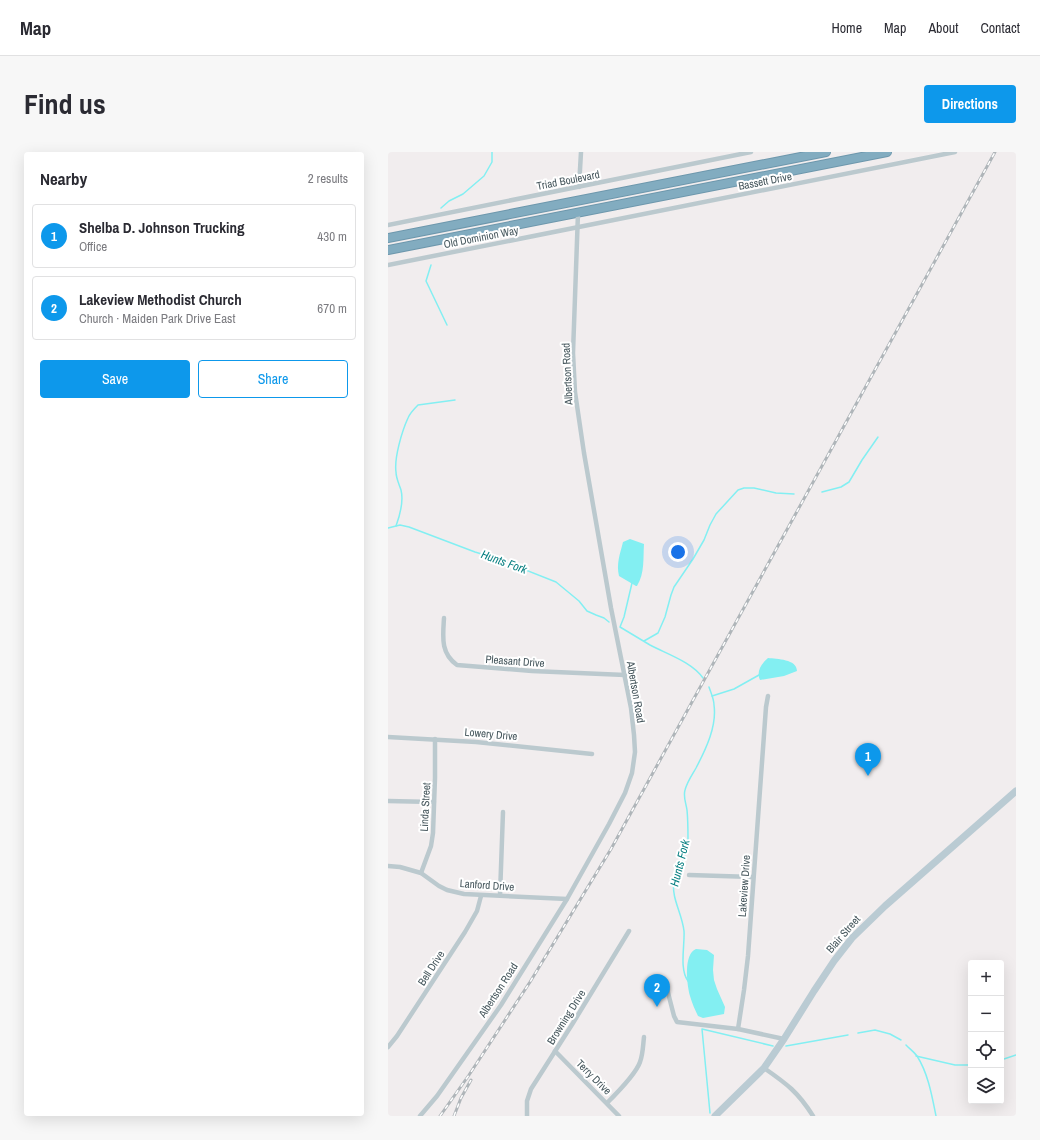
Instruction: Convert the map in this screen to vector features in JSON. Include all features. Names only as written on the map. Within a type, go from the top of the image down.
[{"type":"highway","points":[[388,238],[826,152]]},
{"type":"highway","points":[[388,250],[887,152]]},
{"type":"street","points":[[579,187],[581,152]]},
{"type":"street","name":"Triad Boulevard","points":[[388,225],[751,152]]},
{"type":"street","name":"Bassett Drive","points":[[578,227],[955,152]]},
{"type":"street","name":"Albertson Road","points":[[420,1116],[437,1096],[500,1005],[567,899],[609,824],[632,772],[635,752],[634,735],[625,675],[611,608],[575,392],[574,353],[578,213]]},
{"type":"street","name":"Old Dominion Way","points":[[388,265],[578,227]]},
{"type":"street","name":"Pleasant Drive","points":[[444,618],[443,640],[445,650],[450,659],[457,665],[532,671],[625,675]]},
{"type":"street","name":"Lakeview Drive","points":[[738,1029],[748,956],[768,696]]},
{"type":"street","name":"Lowery Drive","points":[[388,737],[511,745],[592,754]]},
{"type":"street","name":"Linda Street","points":[[421,873],[431,846],[433,833],[436,740]]},
{"type":"street","name":"Blair Street","points":[[715,1116],[764,1068],[834,961],[852,938],[885,906],[1016,791]]},
{"type":"street","points":[[388,801],[434,802]]},
{"type":"street","points":[[500,896],[502,812]]},
{"type":"street","name":"Lanford Drive","points":[[388,866],[406,868],[421,873],[447,890],[464,894],[567,899]]},
{"type":"street","points":[[689,875],[753,878]]},
{"type":"street","name":"Bell Drive","points":[[388,1047],[397,1036],[465,932],[477,911],[481,896]]},
{"type":"street","name":"Browning Drive","points":[[527,1116],[527,1101],[531,1088],[555,1052],[629,931]]},
{"type":"street","points":[[665,981],[677,1022],[738,1029],[784,1039]]},
{"type":"street","points":[[607,1103],[620,1090],[640,1062],[644,1037]]},
{"type":"street","name":"Terry Drive","points":[[555,1052],[619,1116]]},
{"type":"street","points":[[764,1068],[794,1090],[813,1116]]},
{"type":"water","points":[[630,539],[644,544],[642,571],[640,581],[637,586],[619,576],[618,572],[623,542]]},
{"type":"water","points":[[768,658],[786,660],[794,664],[797,671],[784,676],[760,680],[760,668]]},
{"type":"water","points":[[696,949],[707,950],[714,955],[714,980],[725,1007],[724,1014],[703,1018],[698,1016],[691,999],[687,978],[689,957]]},
{"type":"waterway","points":[[441,208],[449,201],[463,194],[484,176],[492,162],[492,152]]},
{"type":"waterway","points":[[431,265],[426,281],[447,325]]},
{"type":"waterway","points":[[396,526],[402,504],[401,490],[396,474],[396,459],[401,437],[409,416],[418,405],[455,400]]},
{"type":"waterway","points":[[822,492],[841,487],[849,482],[878,437]]},
{"type":"waterway","points":[[644,641],[658,633],[665,617],[674,587],[704,540],[716,514],[738,490],[744,488],[754,488],[776,493],[794,494]]},
{"type":"waterway","name":"Hunts Fork","points":[[388,528],[400,525],[409,527],[498,559],[556,582],[579,601],[587,611],[604,618],[609,622]]},
{"type":"waterway","name":"Hunts Fork","points":[[632,583],[624,617],[620,627],[650,645],[686,663],[703,678]]},
{"type":"waterway","points":[[712,696],[734,689],[759,675]]},
{"type":"waterway","name":"Hunts Fork","points":[[688,981],[685,976],[683,964],[683,924],[675,900],[673,887],[675,876],[688,846],[688,822],[684,793],[688,781],[700,761],[707,745],[714,721],[714,703],[709,687]]},
{"type":"waterway","points":[[710,1113],[702,1029],[773,1046]]},
{"type":"waterway","name":"Hunts Fork","points":[[858,1033],[875,1030],[890,1034],[901,1040]]},
{"type":"waterway","name":"Hunts Fork","points":[[786,1046],[848,1035]]},
{"type":"waterway","name":"Hunts Fork","points":[[906,1045],[917,1056],[924,1070],[936,1116]]},
{"type":"waterway","points":[[1004,1059],[1016,1055]]},
{"type":"waterway","points":[[916,1056],[955,1065],[968,1065]]},
{"type":"railway","points":[[440,1116],[469,1075],[530,982],[611,849],[995,152]]},
{"type":"railway","points":[[454,1116],[461,1098],[471,1080]]},
{"type":"place","name":"Shelba D. Johnson Trucking","points":[[868,776]]},
{"type":"place","name":"Lakeview Methodist Church","points":[[657,1007]]}]
